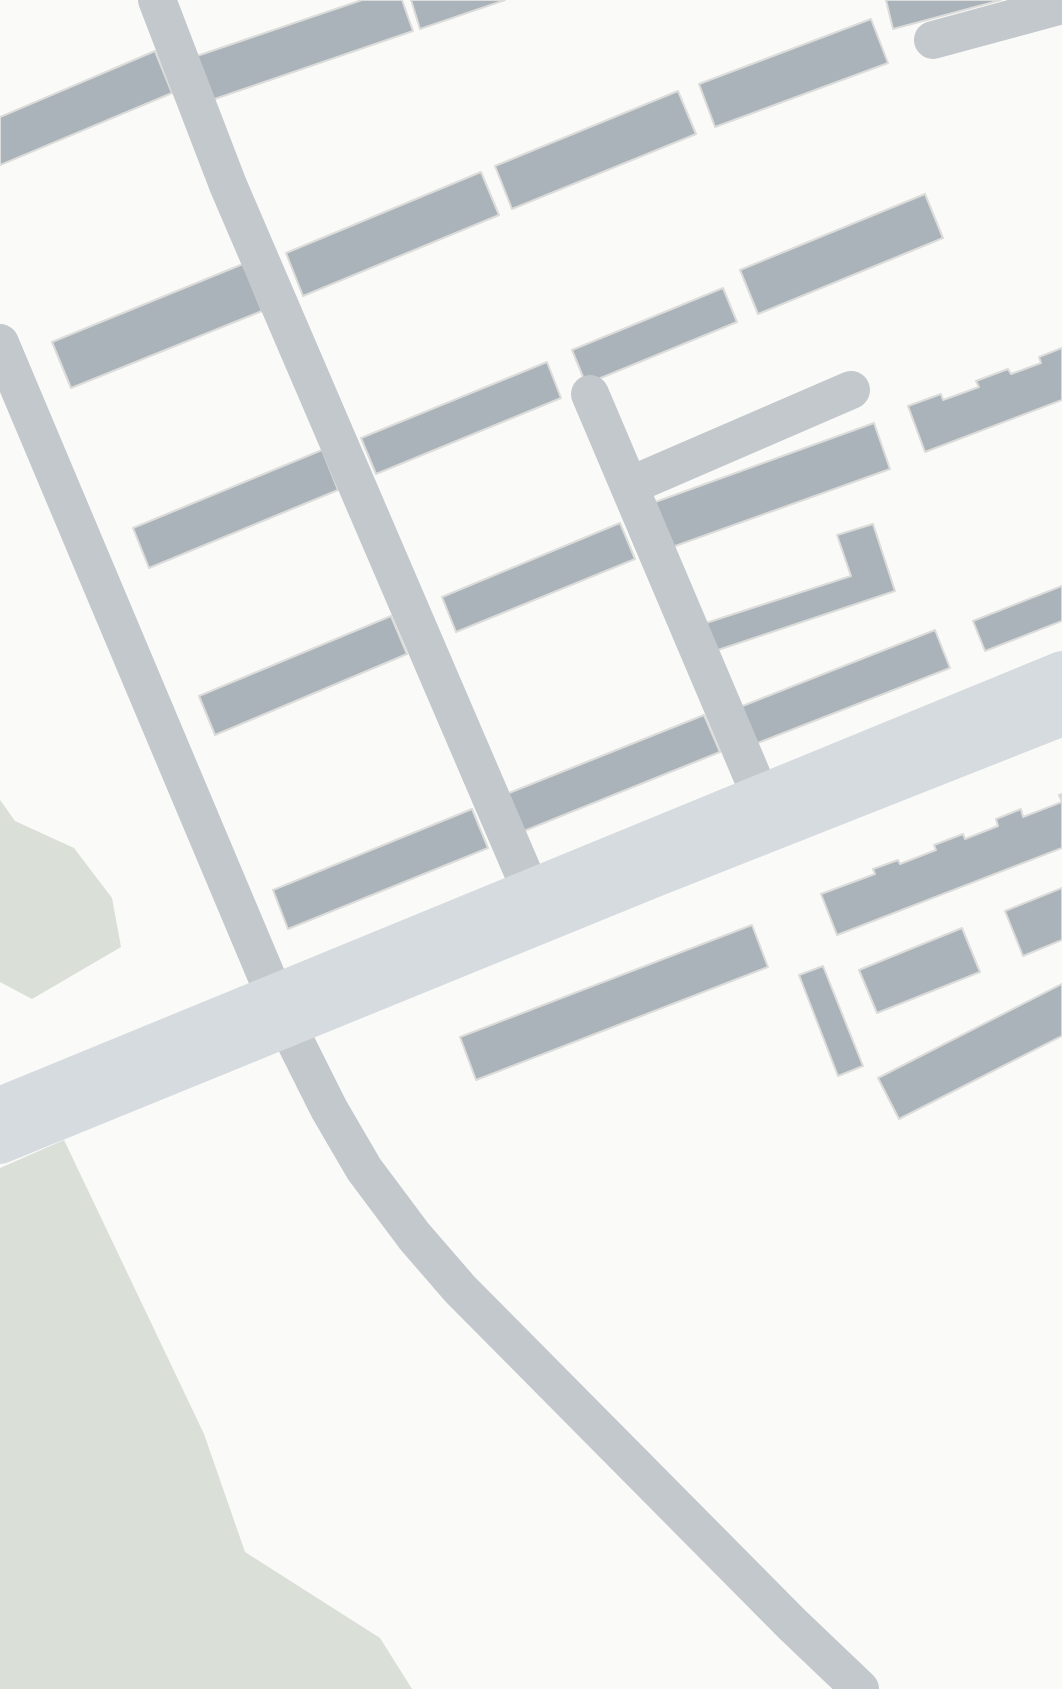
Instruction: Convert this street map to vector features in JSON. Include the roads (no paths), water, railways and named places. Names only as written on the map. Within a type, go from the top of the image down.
[{"type":"main road","points":[[0,1142],[531,891],[1062,673]]},
{"type":"main road","points":[[0,1109],[655,875],[1062,714]]},
{"type":"street","points":[[157,0],[228,185],[531,891]]},
{"type":"street","points":[[933,40],[1062,5]]},
{"type":"street","points":[[0,343],[281,1010],[329,1109],[364,1169],[414,1236],[459,1288],[860,1689]]},
{"type":"street","points":[[629,486],[851,390]]},
{"type":"street","points":[[590,394],[761,797]]}]
